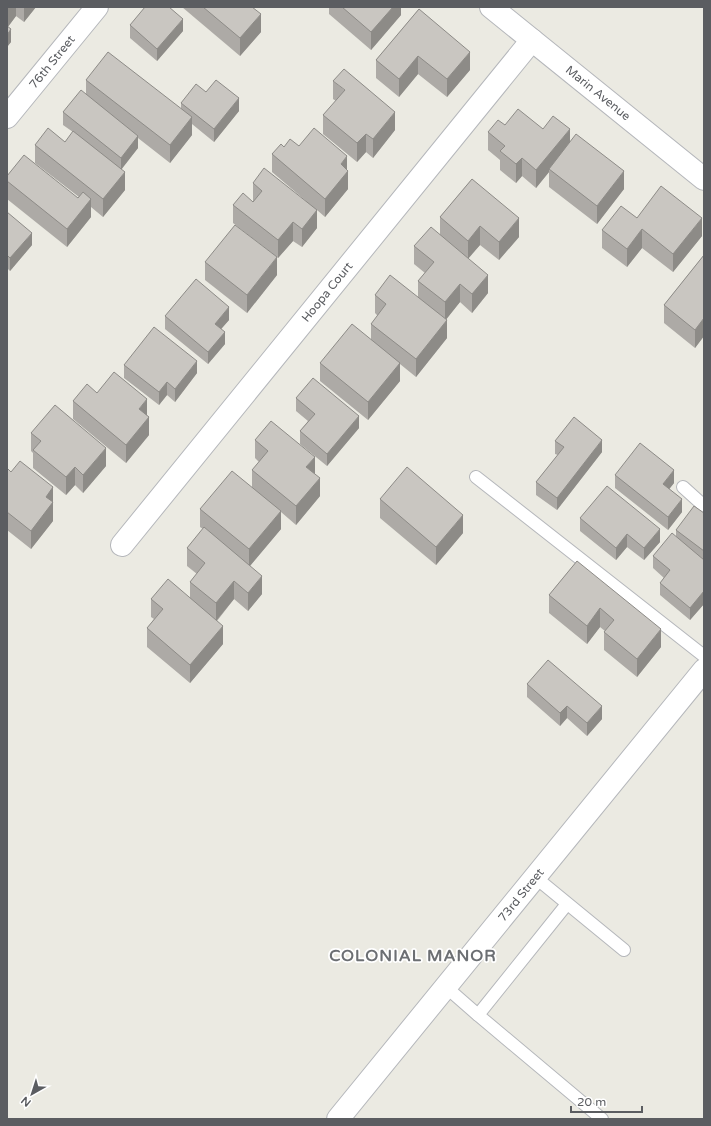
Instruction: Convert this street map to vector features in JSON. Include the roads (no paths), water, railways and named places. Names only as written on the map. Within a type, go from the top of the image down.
[{"type":"street","name":"76th Street","points":[[7,117],[97,7]]},
{"type":"street","name":"Marin Avenue","points":[[491,7],[704,180]]},
{"type":"street","name":"Hoopa Court","points":[[122,545],[532,40]]},
{"type":"street","name":"73rd Street","points":[[338,1119],[704,670]]},
{"type":"lane","points":[[476,477],[704,656]]},
{"type":"lane","points":[[683,487],[704,506]]},
{"type":"lane","points":[[535,877],[624,950]]},
{"type":"lane","points":[[478,1015],[567,904]]},
{"type":"lane","points":[[446,987],[602,1119]]},
{"type":"district","name":"COLONIAL MANOR","points":[[413,955]]}]
